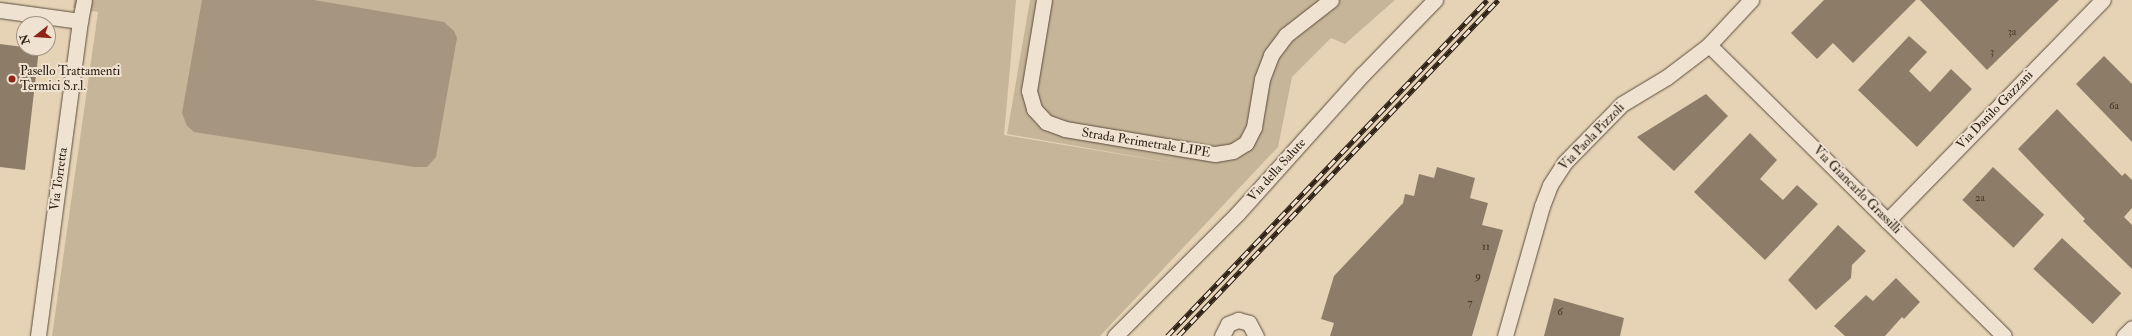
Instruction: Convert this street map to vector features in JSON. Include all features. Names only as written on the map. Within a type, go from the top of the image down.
[{"type":"street","name":"Via Torretta","points":[[38,336],[84,0]]},
{"type":"street","name":"Strada Perimetrale LIPE","points":[[1044,0],[1029,91],[1034,109],[1046,122],[1065,130],[1215,154],[1233,151],[1246,143],[1254,127],[1262,79],[1271,55],[1286,35],[1331,0]]},
{"type":"street","name":"Via della Salute","points":[[1115,336],[1238,213],[1362,75],[1435,0]]},
{"type":"street","name":"Via Paola Pizzoli","points":[[1505,336],[1542,206],[1550,185],[1565,162],[1622,104],[1667,77],[1709,45],[1751,0]]},
{"type":"street","name":"Via Danilo Gazzani","points":[[1887,221],[2103,0]]},
{"type":"street","points":[[0,10],[80,21]]},
{"type":"street","name":"Via Giancarlo Grassilli","points":[[1709,45],[2004,336]]},
{"type":"street","points":[[1222,336],[1228,324],[1238,320],[1249,323],[1256,336]]},
{"type":"street","points":[[2124,336],[2132,328]]},
{"type":"shaded area","points":[[74,0],[1016,0],[1004,135],[1185,165],[1007,134],[1030,0],[1395,0],[1345,44],[1331,38],[1292,77],[1278,147],[1100,336],[52,336],[98,12],[73,8]]},
{"type":"shaded area","points":[[202,0],[314,0],[444,22],[454,31],[457,38],[436,157],[427,167],[414,167],[194,132],[187,126],[182,113]]},
{"type":"building","points":[[1824,0],[1916,0],[1853,63],[1833,43],[1817,59],[1791,33]]},
{"type":"building","points":[[1920,0],[2059,0],[1987,70]]},
{"type":"building","points":[[1909,36],[1927,52],[1909,71],[1930,92],[1951,69],[1972,89],[1917,147],[1858,90]]},
{"type":"building","points":[[0,44],[16,46],[16,56],[38,56],[25,170],[0,167]]},
{"type":"building","points":[[2104,56],[2132,84],[2132,142],[2076,84]]},
{"type":"building","points":[[1706,94],[1728,116],[1674,171],[1637,137]]},
{"type":"building","points":[[2057,109],[2122,176],[2125,173],[2132,180],[2132,208],[2124,217],[2132,225],[2132,269],[2083,221],[2085,219],[2018,149]]},
{"type":"building","points":[[1750,133],[1777,160],[1760,179],[1783,200],[1797,185],[1818,204],[1765,260],[1694,192]]},
{"type":"building","points":[[1437,167],[1475,178],[1470,198],[1488,203],[1482,225],[1503,230],[1472,336],[1330,336],[1334,323],[1321,319],[1334,276],[1403,203],[1405,194],[1414,196],[1419,174],[1434,178]]},
{"type":"building","points":[[1993,167],[2044,215],[2014,248],[1962,200]]},
{"type":"building","points":[[1838,225],[1866,251],[1852,265],[1851,278],[1816,310],[1788,280]]},
{"type":"building","points":[[2062,238],[2121,293],[2093,324],[2033,269]]},
{"type":"building","points":[[1896,278],[1920,302],[1904,319],[1902,317],[1885,336],[1845,336],[1834,326],[1866,295],[1873,301]]},
{"type":"building","points":[[1554,298],[1624,318],[1620,336],[1544,336]]},
{"type":"railway","points":[[1167,336],[1487,0]]},
{"type":"railway","points":[[1178,336],[1498,0]]},
{"type":"place","name":"Pasello Trattamenti Termici S.r.l.","points":[[12,79]]}]
